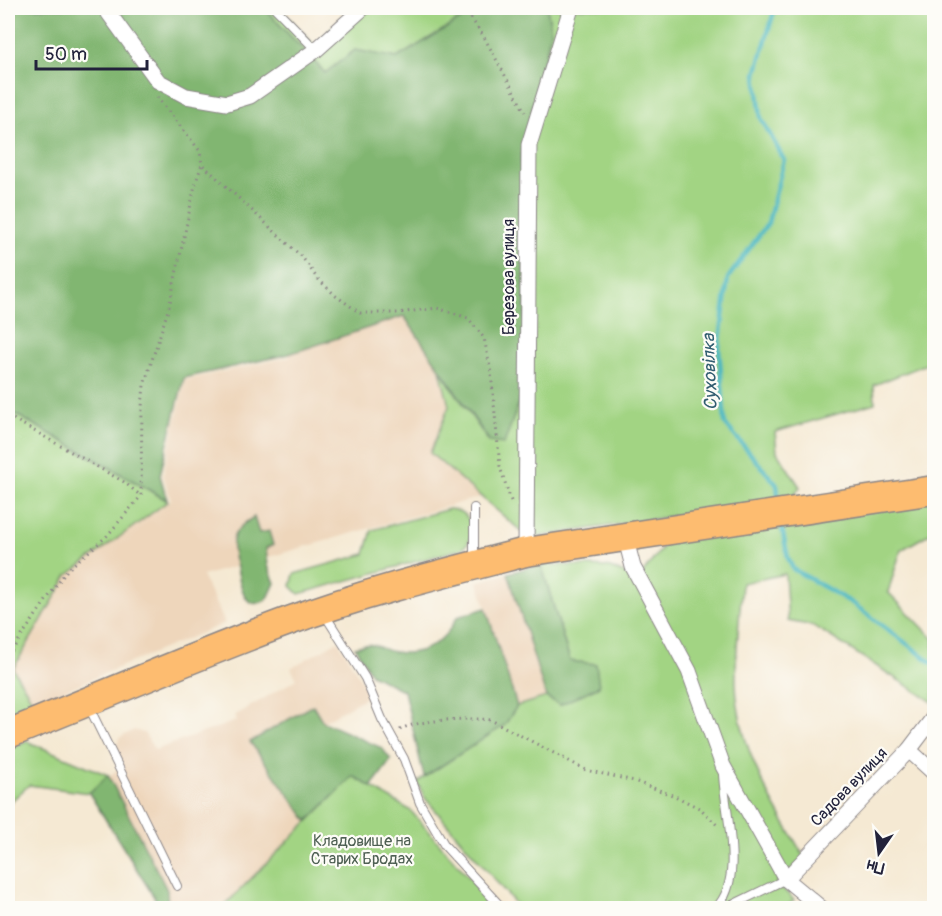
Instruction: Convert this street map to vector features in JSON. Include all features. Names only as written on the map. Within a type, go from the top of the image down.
[{"type":"highway","points":[[8,734],[321,610],[526,552],[723,520],[934,490]]},
{"type":"street","points":[[105,8],[158,81],[174,92],[196,99],[228,104],[250,96],[316,50],[363,8]]},
{"type":"street","name":"Березова вулиця","points":[[526,552],[529,145],[571,8]]},
{"type":"street","points":[[625,536],[633,567],[689,671],[723,766],[786,879],[820,909]]},
{"type":"street","name":"Садова вулиця","points":[[786,879],[909,750],[934,717]]},
{"type":"street","points":[[909,750],[934,773]]},
{"type":"lane","points":[[276,8],[316,50]]},
{"type":"lane","points":[[473,566],[476,539],[474,508]]},
{"type":"lane","points":[[321,610],[365,678],[393,741],[404,759],[420,803],[445,846],[502,909]]},
{"type":"lane","points":[[87,703],[177,886]]},
{"type":"lane","points":[[716,909],[730,876],[731,844],[723,766]]},
{"type":"lane","points":[[726,909],[786,879]]},
{"type":"path","points":[[464,8],[484,36],[533,129]]},
{"type":"path","points":[[8,656],[67,570],[106,537],[141,496],[144,385],[169,307],[195,185],[202,164],[200,151],[159,101],[151,84],[150,70]]},
{"type":"path","points":[[202,164],[302,257],[317,278],[336,296],[360,313],[398,313],[437,308],[468,318],[484,338],[491,372],[500,467],[508,498],[525,517]]},
{"type":"path","points":[[8,416],[124,482],[141,496]]},
{"type":"path","points":[[393,741],[400,729],[418,722],[479,718],[491,720],[586,770],[634,781],[701,809],[727,835],[731,844]]},
{"type":"shaded area","points":[[405,315],[440,370],[450,406],[430,453],[480,497],[202,576],[225,623],[34,703],[13,669],[68,575],[171,500],[163,475],[185,380],[290,357],[289,354]]},
{"type":"shaded area","points":[[508,573],[546,697],[517,706],[478,582]]},
{"type":"shaded area","points":[[338,641],[370,695],[323,722],[313,706],[250,743],[308,821],[222,908],[161,908],[89,793],[123,765],[115,751],[119,738],[134,730],[144,733],[155,750],[236,721],[234,716],[297,679],[291,668]]},
{"type":"green space","points":[[8,8],[264,8],[325,73],[355,50],[397,58],[479,8],[547,8],[551,31],[521,155],[527,380],[504,444],[490,442],[404,316],[289,354],[184,378],[160,475],[167,500],[8,410]]},
{"type":"green space","points":[[264,8],[280,8],[315,46],[350,8],[479,8],[397,58],[355,50],[325,73]]},
{"type":"green space","points":[[547,8],[934,8],[934,361],[874,385],[875,403],[775,432],[777,452],[800,487],[792,498],[529,538],[430,453],[449,406],[440,370],[489,442],[504,443],[527,380],[521,155],[551,31]]},
{"type":"green space","points":[[8,410],[168,501],[68,575],[13,669],[34,703],[8,717]]},
{"type":"green space","points":[[934,499],[934,531],[901,550],[888,592],[934,639],[934,703],[814,626],[788,621],[785,574],[742,583],[736,684],[743,731],[759,775],[805,858],[776,882],[794,900],[785,908],[519,908],[425,798],[417,782],[504,725],[517,706],[546,697],[560,705],[570,661],[541,564],[607,567],[639,578],[669,539]]},
{"type":"green space","points":[[449,509],[463,514],[471,524],[471,537],[461,549],[299,594],[291,586],[294,574],[365,554],[372,530]]},
{"type":"green space","points":[[254,517],[259,533],[269,531],[273,545],[266,548],[268,566],[275,583],[268,598],[254,603],[246,598],[243,592],[233,546],[234,536],[238,530]]},
{"type":"green space","points":[[541,564],[570,661],[596,664],[599,686],[560,705],[546,697],[508,573]]},
{"type":"green space","points":[[486,608],[517,706],[505,725],[424,777],[404,691],[371,674],[355,647],[368,644],[388,651],[415,652],[440,640],[457,617]]},
{"type":"green space","points":[[313,705],[323,722],[382,748],[391,760],[371,787],[353,776],[308,821],[250,742]]},
{"type":"green space","points":[[26,741],[108,775],[89,793],[29,785],[8,804],[8,748]]},
{"type":"green space","points":[[108,775],[167,890],[168,908],[161,908],[89,793]]},
{"type":"green space","name":"Кладовище на Старих Бродах","points":[[353,776],[410,810],[496,908],[222,908]]},
{"type":"waterway","name":"Суховілка","points":[[775,8],[756,74],[761,118],[784,160],[768,223],[728,278],[719,348],[725,424],[777,485],[779,504]]},
{"type":"waterway","name":"Суховілка","points":[[781,524],[788,558],[793,569],[852,603],[934,664]]}]
